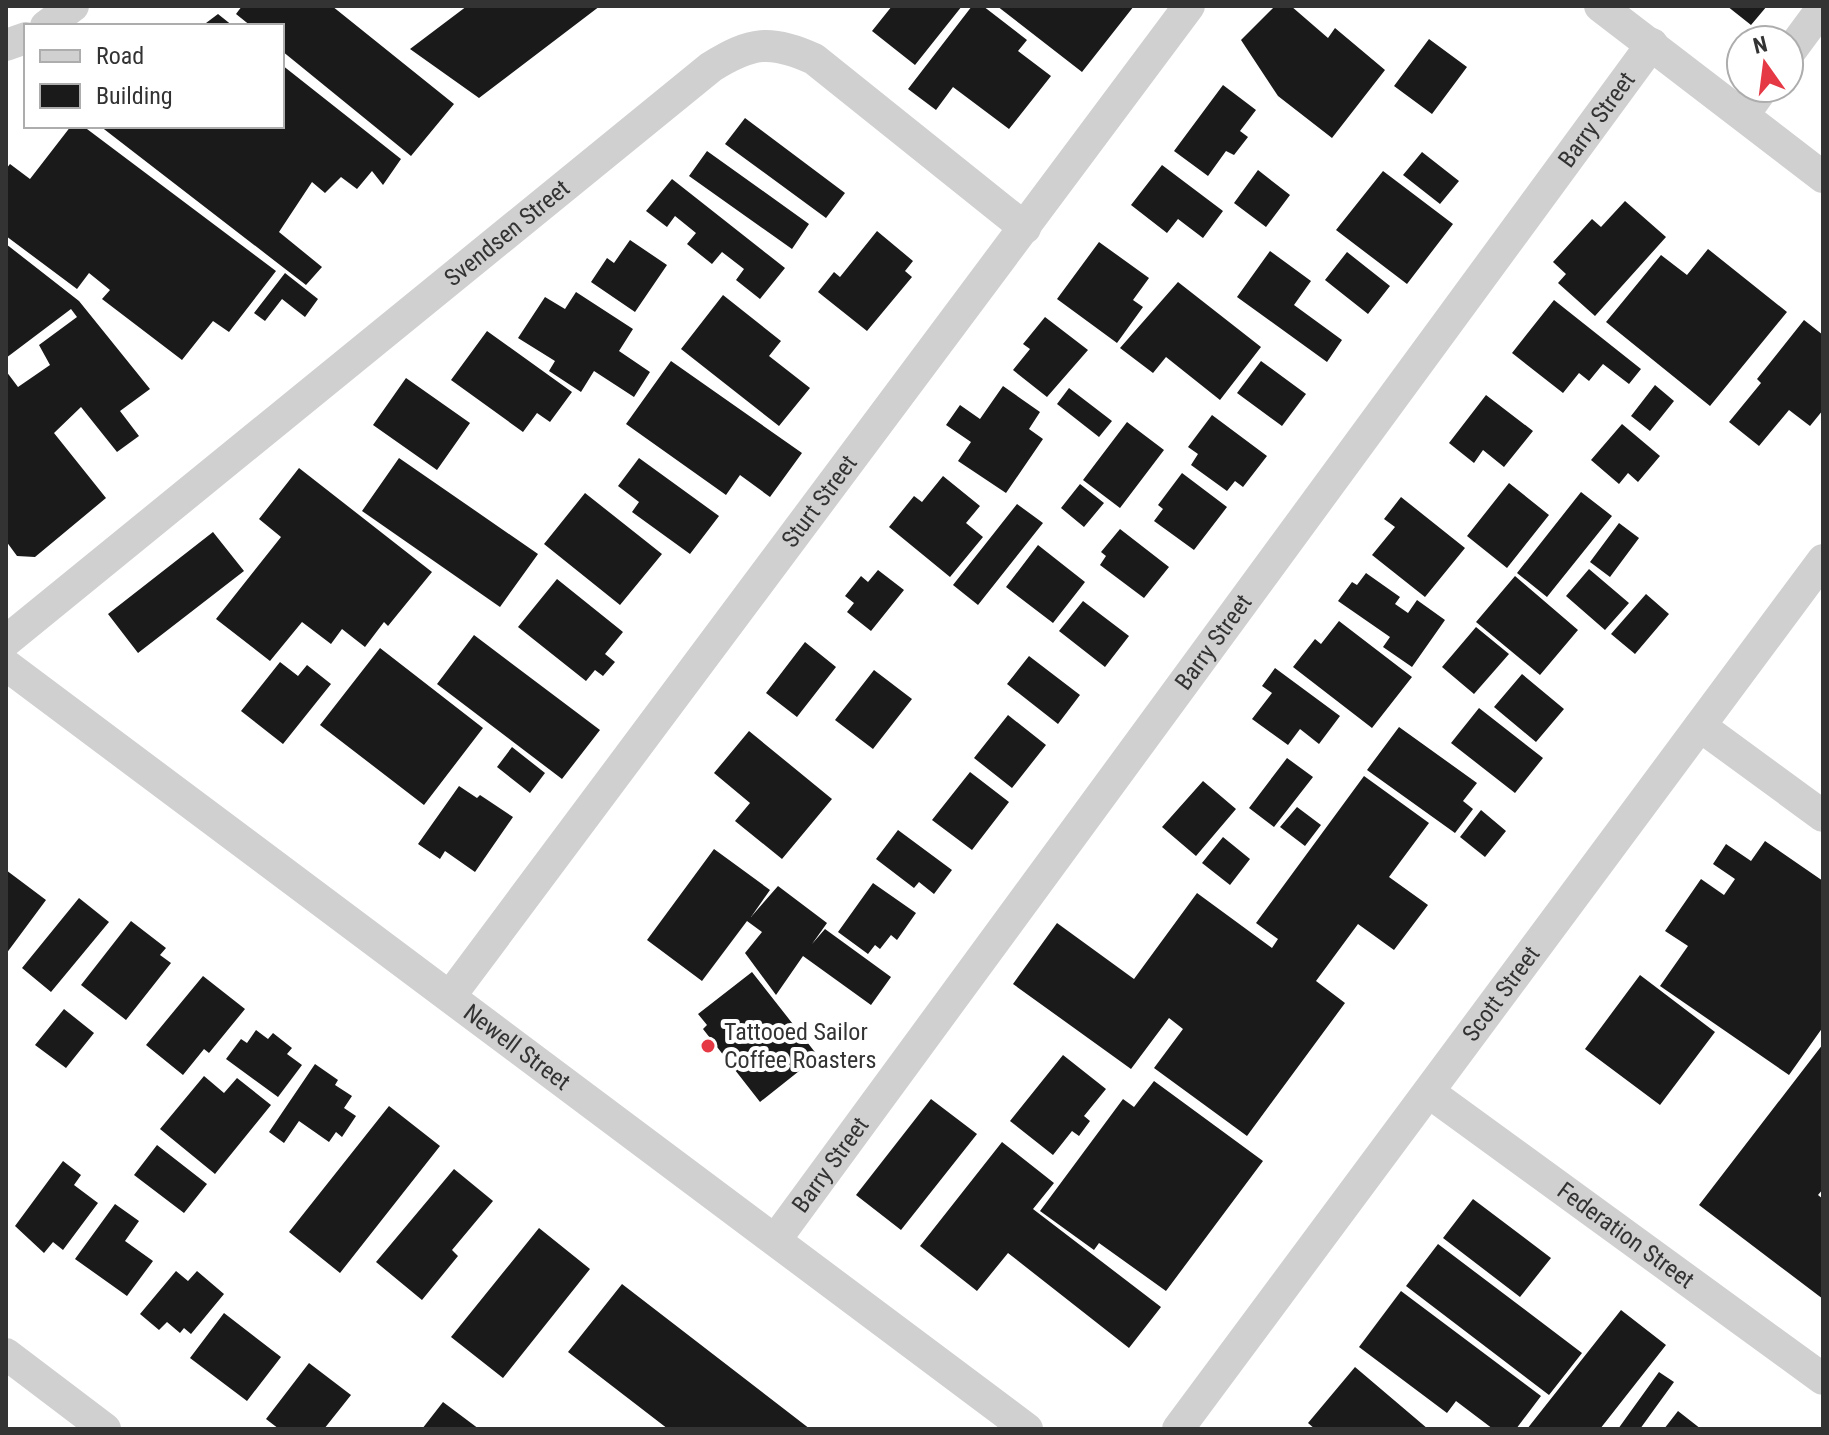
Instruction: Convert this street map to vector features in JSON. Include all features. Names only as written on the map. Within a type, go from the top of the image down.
[{"type":"street","points":[[49,24],[73,6]]},
{"type":"street","name":"Sturt Street","points":[[451,995],[1189,6]]},
{"type":"street","points":[[1600,6],[1821,173]]},
{"type":"street","points":[[1805,31],[1823,7]]},
{"type":"street","name":"Barry Street","points":[[776,1239],[1652,44]]},
{"type":"street","name":"Svendsen Street","points":[[6,641],[711,67],[738,51],[761,45],[786,46],[814,59],[1025,228]]},
{"type":"street","points":[[1744,114],[1751,104]]},
{"type":"street","name":"Scott Street","points":[[1178,1429],[1823,560]]},
{"type":"street","name":"Newell Street","points":[[6,665],[1027,1429]]},
{"type":"street","points":[[1700,726],[1823,816]]},
{"type":"street","name":"Federation Street","points":[[1430,1093],[1823,1379]]},
{"type":"street","points":[[6,1354],[105,1429]]},
{"type":"building","points":[[242,6],[332,6],[454,104],[411,156],[284,53],[284,24],[248,24],[236,14]]},
{"type":"building","points":[[467,6],[600,6],[479,98],[410,49]]},
{"type":"building","points":[[892,6],[962,6],[915,65],[872,31]]},
{"type":"building","points":[[972,6],[983,6],[1027,40],[1018,51],[1051,76],[1009,129],[953,87],[936,110],[908,89]]},
{"type":"building","points":[[997,6],[1134,6],[1082,72]]},
{"type":"building","points":[[1275,6],[1291,6],[1328,38],[1335,28],[1385,70],[1332,138],[1278,96],[1241,40]]},
{"type":"building","points":[[1727,6],[1767,6],[1750,24]]},
{"type":"building","points":[[218,14],[230,24],[205,24]]},
{"type":"building","points":[[1429,39],[1467,67],[1432,114],[1394,86]]},
{"type":"building","points":[[284,67],[401,159],[383,185],[372,171],[357,189],[341,177],[325,193],[312,182],[279,232],[322,267],[306,285],[103,128],[284,128]]},
{"type":"building","points":[[1223,85],[1256,110],[1240,131],[1248,137],[1234,155],[1226,151],[1208,176],[1174,151]]},
{"type":"building","points":[[745,118],[845,193],[826,218],[725,144]]},
{"type":"building","points":[[69,128],[86,128],[276,271],[229,332],[213,321],[182,360],[102,299],[110,290],[89,273],[77,289],[6,236],[6,169],[10,164],[30,179]]},
{"type":"building","points":[[707,151],[809,224],[792,249],[689,176]]},
{"type":"building","points":[[1422,152],[1459,181],[1440,204],[1403,175]]},
{"type":"building","points":[[1162,165],[1223,211],[1203,238],[1178,219],[1167,233],[1131,205]]},
{"type":"building","points":[[1258,170],[1290,195],[1266,227],[1234,203]]},
{"type":"building","points":[[1383,171],[1453,224],[1407,284],[1336,230]]},
{"type":"building","points":[[672,179],[785,268],[760,299],[736,280],[744,269],[722,252],[712,264],[687,244],[696,233],[675,216],[667,227],[646,211]]},
{"type":"building","points":[[1625,201],[1666,237],[1595,316],[1558,283],[1566,274],[1553,262],[1592,219],[1601,227]]},
{"type":"building","points":[[877,231],[913,261],[905,271],[912,277],[867,331],[818,292],[834,272],[840,277]]},
{"type":"building","points":[[630,240],[667,265],[635,312],[591,282],[607,258],[614,263]]},
{"type":"building","points":[[1099,242],[1149,278],[1133,300],[1143,307],[1117,343],[1057,299]]},
{"type":"building","points":[[6,244],[79,301],[150,389],[120,411],[139,436],[117,452],[81,407],[54,433],[106,498],[35,557],[17,556],[6,541],[6,371],[18,387],[50,365],[39,345],[77,317],[71,309],[6,358]]},
{"type":"building","points":[[1708,249],[1787,312],[1710,406],[1606,322],[1661,255],[1687,275]]},
{"type":"building","points":[[1270,251],[1311,281],[1294,305],[1342,340],[1327,362],[1237,297]]},
{"type":"building","points":[[1347,252],[1390,286],[1368,314],[1325,280]]},
{"type":"building","points":[[285,273],[318,299],[305,317],[282,299],[265,321],[254,313]]},
{"type":"building","points":[[1178,282],[1261,347],[1220,400],[1166,357],[1153,373],[1120,348]]},
{"type":"building","points":[[576,292],[633,329],[619,351],[650,372],[634,397],[594,371],[581,392],[549,371],[555,361],[518,338],[545,297],[565,309]]},
{"type":"building","points":[[723,295],[781,341],[769,356],[810,388],[779,426],[681,349]]},
{"type":"building","points":[[1554,300],[1641,369],[1629,384],[1603,364],[1589,381],[1579,373],[1563,393],[1512,353]]},
{"type":"building","points":[[1045,317],[1088,350],[1047,397],[1013,370],[1030,349],[1023,344]]},
{"type":"building","points":[[1804,320],[1823,335],[1823,410],[1810,426],[1789,410],[1759,446],[1729,422],[1761,383],[1757,379]]},
{"type":"building","points":[[487,331],[572,392],[550,422],[537,413],[523,432],[451,380]]},
{"type":"building","points":[[671,361],[802,453],[770,497],[740,475],[726,495],[626,424]]},
{"type":"building","points":[[1261,361],[1306,394],[1282,426],[1237,393]]},
{"type":"building","points":[[406,378],[470,423],[437,470],[373,425]]},
{"type":"building","points":[[1655,385],[1674,401],[1650,431],[1631,416]]},
{"type":"building","points":[[1003,386],[1040,412],[1029,429],[1043,439],[1006,493],[958,461],[971,442],[946,425],[960,405],[980,419]]},
{"type":"building","points":[[1069,388],[1112,421],[1099,437],[1057,404]]},
{"type":"building","points":[[1486,395],[1533,431],[1504,467],[1483,450],[1474,463],[1449,443]]},
{"type":"building","points":[[1212,415],[1267,456],[1243,487],[1235,481],[1227,491],[1191,465],[1198,454],[1188,447]]},
{"type":"building","points":[[1127,422],[1164,450],[1120,508],[1083,480]]},
{"type":"building","points":[[1622,424],[1660,456],[1638,482],[1628,473],[1619,484],[1591,460]]},
{"type":"building","points":[[399,458],[538,554],[500,607],[362,511]]},
{"type":"building","points":[[639,458],[719,516],[690,554],[632,512],[639,502],[618,486]]},
{"type":"building","points":[[299,468],[432,572],[388,626],[384,622],[365,647],[342,629],[331,644],[302,622],[270,661],[216,619],[281,537],[259,519]]},
{"type":"building","points":[[1182,473],[1227,507],[1194,550],[1154,521],[1163,509],[1158,505]]},
{"type":"building","points":[[943,476],[980,506],[966,523],[983,537],[950,577],[889,527],[914,496],[922,502]]},
{"type":"building","points":[[1509,483],[1549,515],[1507,568],[1467,536]]},
{"type":"building","points":[[1080,484],[1104,503],[1084,527],[1061,508]]},
{"type":"building","points":[[1581,492],[1612,516],[1547,597],[1517,573]]},
{"type":"building","points":[[585,493],[662,554],[620,605],[544,544]]},
{"type":"building","points":[[1401,497],[1465,548],[1425,597],[1372,555],[1395,527],[1384,519]]},
{"type":"building","points":[[1017,504],[1043,523],[978,605],[953,585]]},
{"type":"building","points":[[1619,523],[1639,538],[1610,577],[1590,562]]},
{"type":"building","points":[[1120,529],[1169,567],[1144,598],[1100,565],[1106,556],[1101,552]]},
{"type":"building","points":[[213,532],[244,571],[138,653],[108,614]]},
{"type":"building","points":[[1038,545],[1085,582],[1053,623],[1006,587]]},
{"type":"building","points":[[1589,569],[1629,603],[1605,630],[1566,596]]},
{"type":"building","points":[[878,570],[904,590],[871,631],[847,612],[854,603],[845,596],[861,576],[868,582]]},
{"type":"building","points":[[1366,573],[1400,597],[1395,604],[1408,613],[1417,600],[1445,620],[1412,667],[1383,647],[1390,637],[1338,601],[1352,582],[1357,585]]},
{"type":"building","points":[[1515,576],[1578,630],[1540,675],[1476,622]]},
{"type":"building","points":[[557,579],[623,632],[605,654],[615,662],[603,676],[595,670],[586,681],[518,627]]},
{"type":"building","points":[[1646,594],[1669,614],[1635,654],[1611,634]]},
{"type":"building","points":[[1083,601],[1129,636],[1105,667],[1059,631]]},
{"type":"building","points":[[1339,621],[1412,677],[1372,728],[1293,667],[1315,639],[1321,644]]},
{"type":"building","points":[[1476,627],[1509,654],[1474,694],[1442,667]]},
{"type":"building","points":[[474,635],[600,730],[562,779],[437,684]]},
{"type":"building","points":[[805,642],[836,667],[797,717],[766,693]]},
{"type":"building","points":[[380,648],[483,728],[424,805],[320,725]]},
{"type":"building","points":[[1029,656],[1080,695],[1058,724],[1007,684]]},
{"type":"building","points":[[280,662],[298,676],[307,665],[331,684],[283,744],[241,711]]},
{"type":"building","points":[[1275,668],[1340,716],[1319,744],[1300,729],[1288,745],[1252,719],[1272,693],[1262,686]]},
{"type":"building","points":[[874,670],[912,699],[873,749],[835,720]]},
{"type":"building","points":[[1522,674],[1564,709],[1536,742],[1494,707]]},
{"type":"building","points":[[1479,708],[1543,758],[1515,793],[1451,743]]},
{"type":"building","points":[[1008,715],[1046,745],[1012,788],[974,758]]},
{"type":"building","points":[[1399,727],[1477,783],[1463,801],[1473,809],[1455,833],[1367,770]]},
{"type":"building","points":[[749,731],[832,799],[782,859],[735,821],[750,803],[714,773]]},
{"type":"building","points":[[512,747],[545,773],[530,793],[497,767]]},
{"type":"building","points":[[1287,758],[1313,777],[1274,827],[1249,808]]},
{"type":"building","points":[[970,772],[1009,802],[972,850],[932,820]]},
{"type":"building","points":[[1364,776],[1429,823],[1389,877],[1428,905],[1394,950],[1358,924],[1316,981],[1345,1003],[1247,1136],[1154,1068],[1183,1029],[1169,1018],[1131,1069],[1013,984],[1057,923],[1134,979],[1197,893],[1272,948],[1278,939],[1256,923]]},
{"type":"building","points":[[1203,781],[1236,809],[1196,856],[1162,827]]},
{"type":"building","points":[[459,786],[477,798],[480,795],[513,817],[475,872],[445,851],[440,859],[418,844]]},
{"type":"building","points":[[1297,807],[1321,825],[1305,846],[1280,827]]},
{"type":"building","points":[[1481,810],[1506,831],[1485,857],[1460,837]]},
{"type":"building","points":[[898,830],[952,870],[934,894],[919,882],[914,888],[876,859]]},
{"type":"building","points":[[1223,837],[1250,859],[1230,885],[1202,863]]},
{"type":"building","points":[[1765,841],[1823,881],[1823,1027],[1789,1075],[1660,986],[1688,946],[1665,931],[1701,879],[1724,895],[1735,879],[1713,864],[1726,844],[1751,861]]},
{"type":"building","points":[[714,849],[770,890],[751,917],[778,886],[827,923],[812,944],[825,929],[891,977],[871,1005],[803,956],[776,995],[745,953],[762,932],[747,921],[702,981],[647,940]]},
{"type":"building","points":[[6,870],[46,900],[6,954]]},
{"type":"building","points":[[873,883],[916,913],[897,940],[891,935],[880,949],[875,945],[868,954],[838,932]]},
{"type":"building","points":[[79,898],[109,922],[51,992],[22,968]]},
{"type":"building","points":[[131,921],[166,948],[160,955],[171,963],[126,1020],[81,985]]},
{"type":"building","points":[[752,972],[818,1056],[760,1102],[703,1029],[707,1025],[698,1014]]},
{"type":"building","points":[[1640,975],[1715,1032],[1660,1105],[1585,1049]]},
{"type":"building","points":[[203,976],[245,1009],[209,1053],[204,1049],[183,1075],[146,1045]]},
{"type":"building","points":[[64,1009],[94,1033],[66,1068],[35,1045]]},
{"type":"building","points":[[256,1030],[268,1039],[273,1033],[292,1048],[287,1054],[302,1065],[278,1097],[226,1059],[241,1039],[247,1043]]},
{"type":"building","points":[[1823,1044],[1823,1189],[1818,1195],[1823,1199],[1823,1299],[1699,1205]]},
{"type":"building","points":[[1063,1055],[1106,1089],[1084,1116],[1090,1121],[1079,1136],[1072,1131],[1053,1155],[1010,1121]]},
{"type":"building","points":[[315,1064],[338,1080],[335,1085],[352,1096],[344,1108],[356,1116],[342,1137],[336,1132],[329,1142],[299,1121],[284,1143],[269,1132]]},
{"type":"building","points":[[204,1076],[224,1093],[237,1078],[271,1105],[215,1174],[160,1129]]},
{"type":"building","points":[[1154,1081],[1263,1161],[1166,1291],[1099,1243],[1094,1250],[1040,1211],[1123,1099],[1134,1107]]},
{"type":"building","points":[[931,1099],[977,1134],[901,1230],[856,1195]]},
{"type":"building","points":[[389,1106],[440,1146],[340,1273],[289,1232]]},
{"type":"building","points":[[1002,1142],[1054,1183],[1033,1209],[1161,1307],[1129,1348],[1008,1253],[977,1291],[920,1246]]},
{"type":"building","points":[[157,1145],[207,1184],[184,1213],[134,1175]]},
{"type":"building","points":[[63,1161],[81,1175],[74,1185],[98,1203],[63,1250],[53,1242],[44,1253],[15,1226]]},
{"type":"building","points":[[454,1169],[493,1201],[452,1250],[458,1256],[422,1300],[376,1262]]},
{"type":"building","points":[[1473,1199],[1551,1258],[1520,1297],[1443,1238]]},
{"type":"building","points":[[115,1204],[139,1221],[125,1241],[153,1261],[127,1296],[75,1259]]},
{"type":"building","points":[[539,1228],[590,1269],[503,1378],[451,1337]]},
{"type":"building","points":[[1438,1244],[1582,1353],[1549,1395],[1406,1286]]},
{"type":"building","points":[[176,1271],[188,1281],[197,1271],[224,1294],[191,1334],[184,1328],[180,1333],[167,1322],[159,1330],[140,1314]]},
{"type":"building","points":[[622,1284],[810,1429],[668,1429],[568,1352]]},
{"type":"building","points":[[1401,1291],[1541,1396],[1516,1429],[1493,1429],[1456,1401],[1447,1413],[1359,1347]]},
{"type":"building","points":[[1621,1310],[1666,1345],[1600,1429],[1527,1429]]},
{"type":"building","points":[[224,1313],[281,1357],[247,1401],[190,1358]]},
{"type":"building","points":[[309,1363],[351,1395],[324,1429],[279,1429],[266,1419]]},
{"type":"building","points":[[1355,1367],[1428,1429],[1315,1429],[1308,1423]]},
{"type":"building","points":[[1659,1372],[1674,1382],[1640,1429],[1618,1429]]},
{"type":"building","points":[[443,1402],[479,1429],[422,1429]]},
{"type":"building","points":[[1678,1411],[1701,1429],[1664,1429]]},
{"type":"place","name":"Tattooed Sailor Coffee Roasters","points":[[708,1046]]}]
